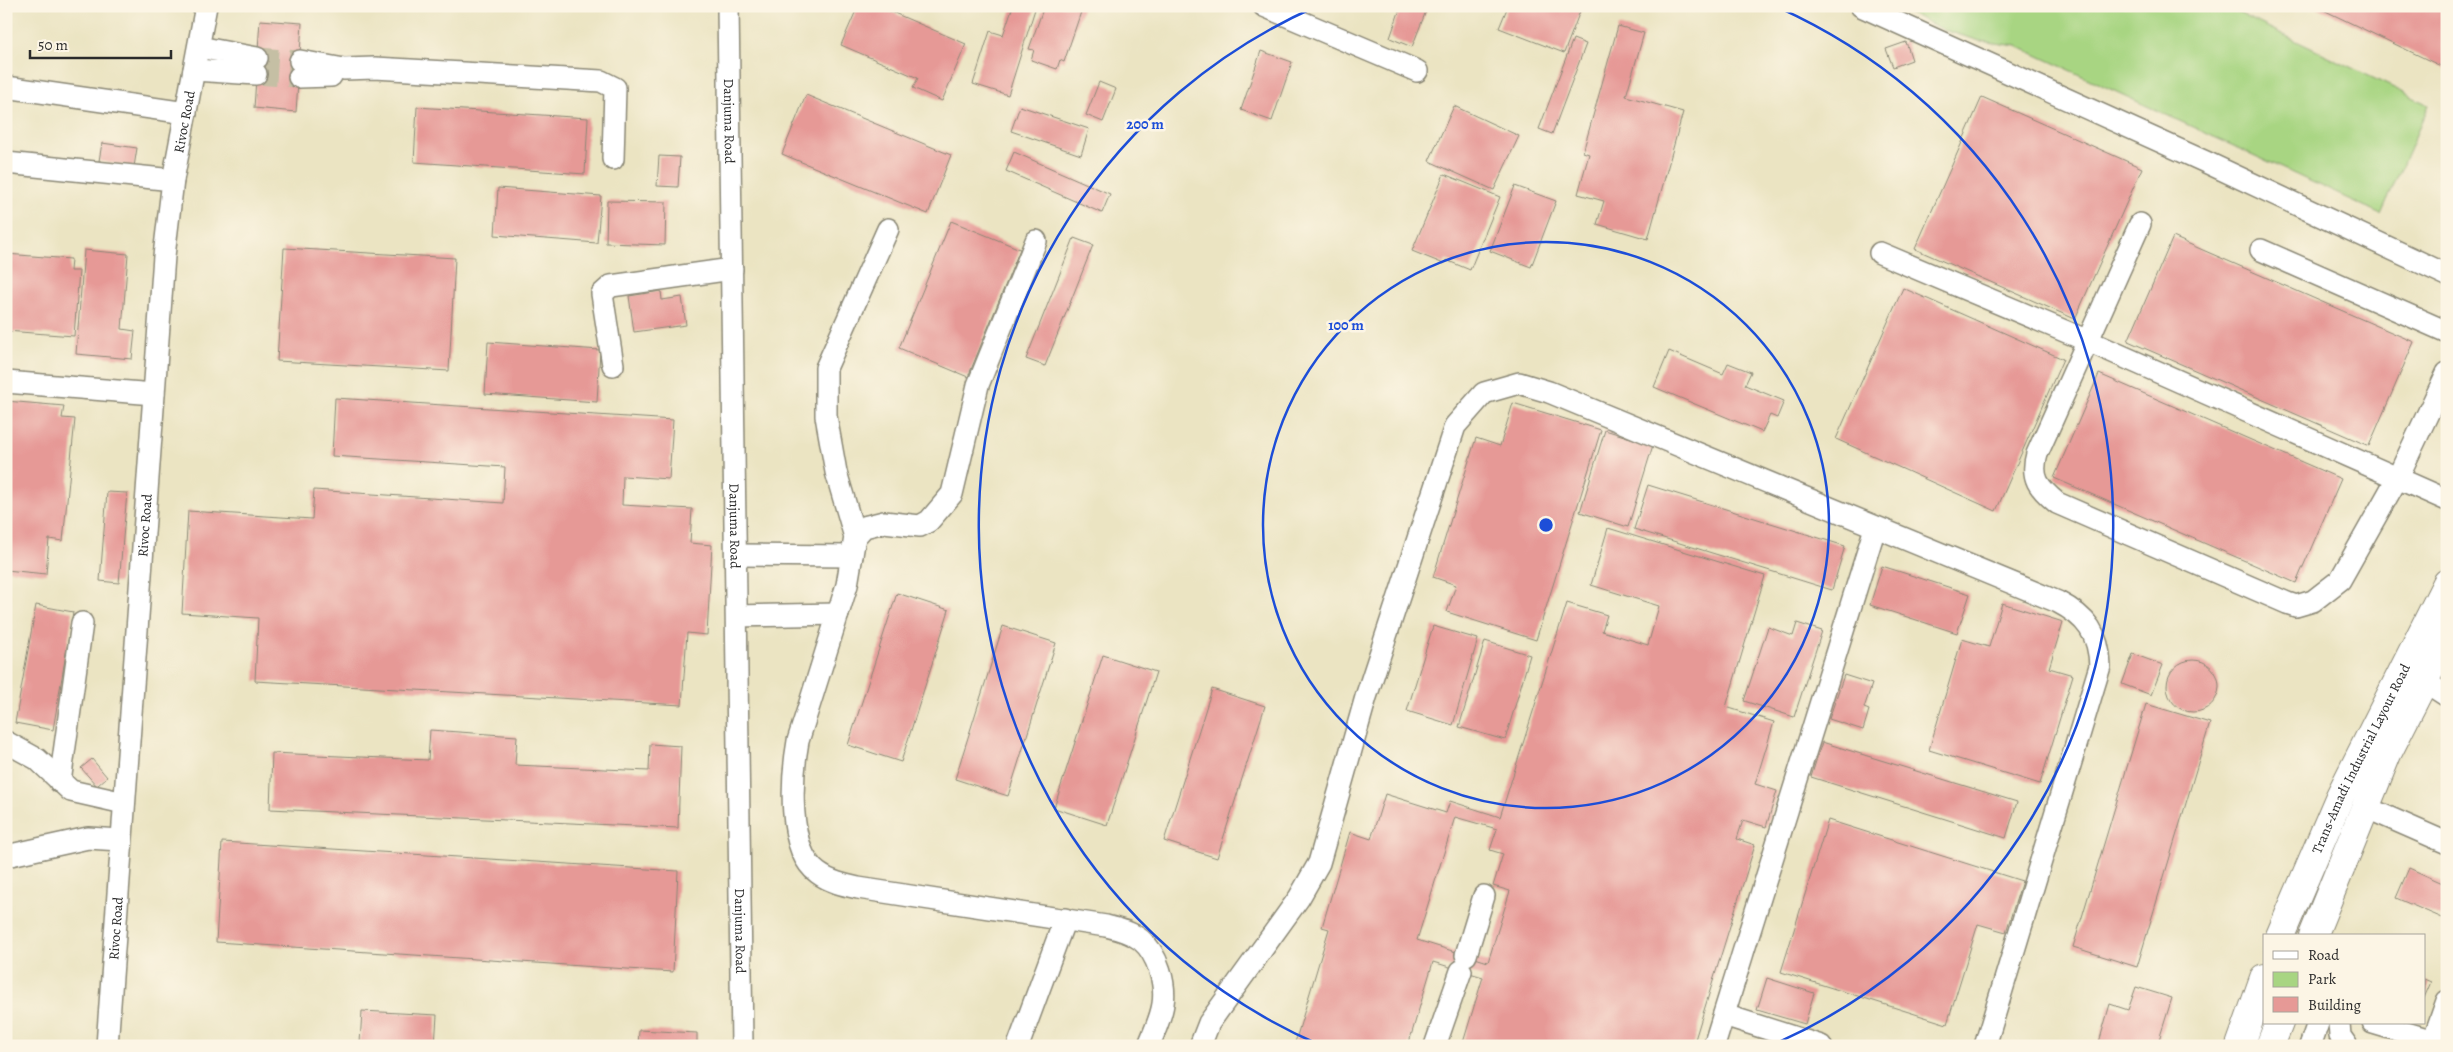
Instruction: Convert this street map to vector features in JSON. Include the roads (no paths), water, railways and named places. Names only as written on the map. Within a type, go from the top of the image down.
[{"type":"main road","name":"Trans-Amadi Industrial Layour Road","points":[[2281,934],[2340,796],[2447,583]]},
{"type":"main road","name":"Trans-Amadi Industrial Layour Road","points":[[2314,934],[2387,754],[2447,636]]},
{"type":"main road","points":[[2240,1046],[2263,981]]},
{"type":"main road","points":[[2270,1046],[2279,1024]]},
{"type":"street","name":"Rivoc Road","points":[[107,1046],[120,840],[164,256],[173,180],[206,6]]},
{"type":"street","name":"Danjuma Road","points":[[728,6],[742,1046]]},
{"type":"street","points":[[1264,6],[1417,72]]},
{"type":"street","points":[[1862,6],[2208,163],[2447,275]]},
{"type":"street","points":[[194,70],[257,66],[198,47]]},
{"type":"street","points":[[299,69],[385,69],[600,81],[610,84],[615,88],[613,159]]},
{"type":"street","points":[[6,87],[186,112]]},
{"type":"street","points":[[6,163],[173,180]]},
{"type":"street","points":[[2140,224],[2037,454],[2033,468],[2037,482],[2045,494],[2057,503],[2296,606],[2313,601],[2340,580],[2398,477],[2447,373]]},
{"type":"street","points":[[888,229],[826,368],[826,416],[836,472],[853,546],[848,585],[798,741],[794,764],[795,825],[804,856],[817,872],[833,882],[858,888],[1065,919],[1126,932],[1142,941],[1154,955],[1162,979],[1163,1004],[1149,1045]]},
{"type":"street","points":[[853,546],[864,527],[884,522],[920,526],[929,521],[952,494],[978,385],[1036,241]]},
{"type":"street","points":[[2261,250],[2447,332]]},
{"type":"street","points":[[1880,254],[2088,341],[2447,500]]},
{"type":"street","points":[[613,366],[602,294],[611,286],[732,269]]},
{"type":"street","points":[[6,382],[154,394]]},
{"type":"street","points":[[1200,1046],[1209,1023],[1299,898],[1319,863],[1366,697],[1455,426],[1484,393],[1519,383],[1549,392],[2058,602],[2077,612],[2090,628],[2099,647],[2100,666],[1985,1046]]},
{"type":"street","points":[[1714,1046],[1875,528]]},
{"type":"street","points":[[736,555],[853,546]]},
{"type":"street","points":[[737,616],[838,614]]},
{"type":"street","points":[[60,782],[82,623]]},
{"type":"street","points":[[2424,681],[2447,696]]},
{"type":"street","points":[[6,742],[37,759],[71,790],[124,803]]},
{"type":"street","points":[[2365,807],[2447,843]]},
{"type":"street","points":[[6,856],[88,838],[120,840]]},
{"type":"street","points":[[1435,1046],[1464,963],[1484,896]]},
{"type":"street","points":[[1018,1046],[1065,919]]},
{"type":"street","points":[[2375,1024],[2440,1043],[2447,1001]]},
{"type":"street","points":[[1724,1015],[1821,1046]]},
{"type":"street","points":[[2310,1046],[2318,1024]]},
{"type":"street","points":[[2339,1024],[2340,1036],[2346,1046]]},
{"type":"tunnel","points":[[257,58],[300,61]]},
{"type":"tunnel","points":[[256,74],[299,77]]}]
